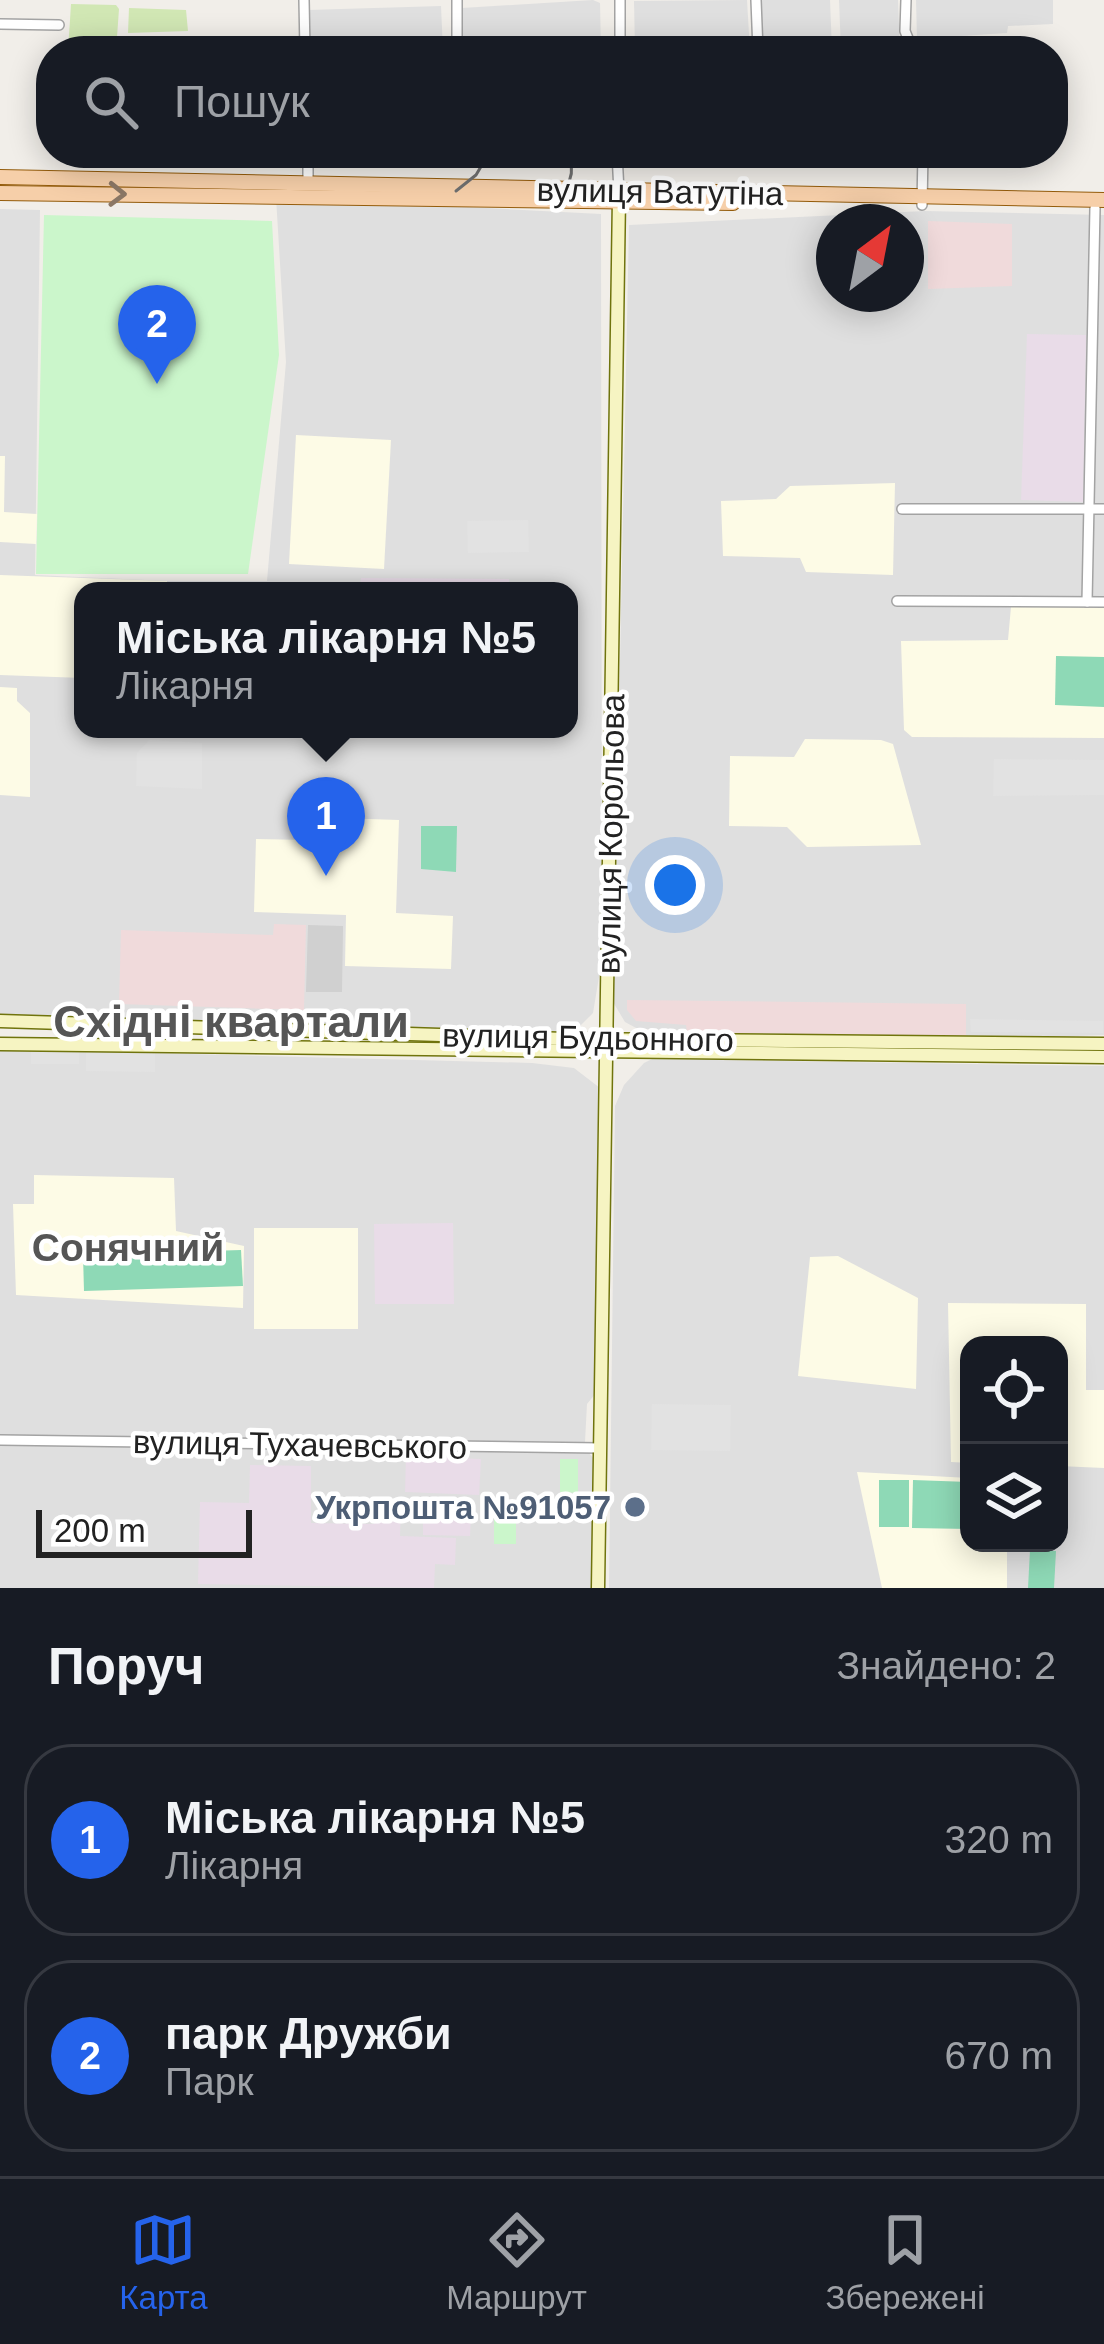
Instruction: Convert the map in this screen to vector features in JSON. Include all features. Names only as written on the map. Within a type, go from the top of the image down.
[{"type":"main road","name":"вулиця Ватутіна","points":[[0,177],[308,182],[620,196]]},
{"type":"main road","name":"вулиця Ватутіна","points":[[0,193],[620,196],[1101,205]]},
{"type":"main road","name":"вулиця Корольова","points":[[598,1588],[620,196]]},
{"type":"main road","name":"вулиця Будьонного","points":[[0,1021],[606,1046],[1104,1057]]},
{"type":"main road","name":"вулиця Будьонного","points":[[0,1043],[1104,1044]]},
{"type":"street","points":[[304,0],[305,36]]},
{"type":"street","points":[[457,0],[457,36]]},
{"type":"street","points":[[620,0],[620,36]]},
{"type":"street","points":[[756,0],[757,36]]},
{"type":"street","points":[[906,0],[907,36]]},
{"type":"street","points":[[0,24],[59,25]]},
{"type":"street","points":[[308,168],[308,182]]},
{"type":"street","name":"вулиця Корольова","points":[[618,168],[620,196]]},
{"type":"street","points":[[922,168],[922,201]]},
{"type":"street","points":[[1087,602],[1101,205]]},
{"type":"street","points":[[902,509],[1104,509]]},
{"type":"street","points":[[897,601],[1104,602]]},
{"type":"street","name":"вулиця Тухачевського","points":[[0,1440],[600,1448]]},
{"type":"shaded area","points":[[593,0],[600,3],[601,36],[463,36],[462,8]]},
{"type":"shaded area","points":[[747,0],[749,36],[635,36],[634,1]]},
{"type":"shaded area","points":[[760,0],[830,0],[831,36],[762,36]]},
{"type":"shaded area","points":[[839,0],[898,0],[899,36],[840,36]]},
{"type":"shaded area","points":[[916,0],[1053,0],[1053,24],[1008,26],[1007,33],[917,36]]},
{"type":"shaded area","points":[[441,6],[442,36],[309,36],[308,10]]},
{"type":"shaded area","points":[[276,197],[601,214],[602,959],[593,1013],[571,1035],[0,1021],[0,209],[40,210],[35,575],[267,581],[286,362]]},
{"type":"shaded area","points":[[924,211],[1104,215],[1104,1035],[966,1040],[638,1029],[625,1022],[613,1002],[629,225],[816,216],[816,312],[924,312]]},
{"type":"shaded area","points":[[928,221],[1012,224],[1012,286],[928,289]]},
{"type":"shaded area","points":[[1027,334],[1086,335],[1083,502],[1021,500]]},
{"type":"shaded area","points":[[296,435],[391,440],[384,569],[289,564]]},
{"type":"shaded area","points":[[0,456],[5,456],[4,512],[37,514],[36,544],[0,542]]},
{"type":"shaded area","points":[[895,483],[893,575],[806,572],[800,558],[723,556],[721,501],[776,499],[790,486]]},
{"type":"shaded area","points":[[528,520],[529,552],[468,553],[467,521]]},
{"type":"shaded area","points":[[0,575],[167,581],[74,582],[74,678],[0,675]]},
{"type":"shaded area","points":[[361,578],[509,579],[509,582],[361,582]]},
{"type":"shaded area","points":[[1011,607],[1104,607],[1104,738],[912,737],[904,730],[901,641],[1008,640]]},
{"type":"shaded area","points":[[0,687],[17,688],[17,701],[30,713],[30,797],[0,795]]},
{"type":"shaded area","points":[[805,739],[893,744],[921,845],[807,847],[787,827],[729,826],[730,756],[794,757]]},
{"type":"shaded area","points":[[149,740],[202,743],[202,789],[136,786],[137,753]]},
{"type":"shaded area","points":[[994,759],[1104,760],[1104,795],[993,796]]},
{"type":"shaded area","points":[[308,817],[399,820],[396,913],[453,916],[451,969],[345,966],[346,915],[254,912],[256,839],[307,840]]},
{"type":"shaded area","points":[[274,924],[306,925],[304,1010],[119,1004],[121,930],[273,935]]},
{"type":"shaded area","points":[[308,925],[343,926],[342,992],[306,992]]},
{"type":"shaded area","points":[[627,1000],[966,1004],[966,1037],[687,1032],[686,1025],[636,1021],[627,1010]]},
{"type":"shaded area","points":[[970,1019],[1103,1021],[1103,1033],[971,1032]]},
{"type":"shaded area","points":[[0,1049],[532,1063],[574,1068],[600,1088],[596,1393],[587,1404],[585,1442],[0,1436]]},
{"type":"shaded area","points":[[86,1050],[155,1051],[155,1072],[86,1071]]},
{"type":"shaded area","points":[[31,1051],[79,1051],[79,1064],[31,1064]]},
{"type":"shaded area","points":[[652,1059],[1104,1066],[1104,1588],[609,1588],[615,1106],[624,1085]]},
{"type":"shaded area","points":[[34,1175],[174,1178],[176,1231],[244,1246],[243,1308],[16,1295],[13,1204],[34,1204]]},
{"type":"shaded area","points":[[453,1223],[454,1304],[375,1304],[374,1224]]},
{"type":"shaded area","points":[[254,1228],[358,1228],[358,1329],[254,1329]]},
{"type":"shaded area","points":[[838,1256],[918,1298],[916,1389],[798,1376],[810,1257]]},
{"type":"shaded area","points":[[948,1303],[1086,1304],[1086,1390],[1104,1390],[1104,1468],[1068,1466],[1068,1336],[960,1336],[960,1462],[951,1462]]},
{"type":"shaded area","points":[[652,1404],[731,1405],[730,1451],[651,1450]]},
{"type":"shaded area","points":[[0,1444],[587,1451],[595,1460],[592,1588],[0,1588]]},
{"type":"shaded area","points":[[406,1456],[481,1459],[479,1495],[405,1492]]},
{"type":"shaded area","points":[[250,1465],[311,1466],[311,1523],[374,1524],[375,1502],[401,1503],[400,1536],[456,1538],[455,1565],[435,1564],[434,1588],[198,1584],[200,1502],[249,1503]]},
{"type":"shaded area","points":[[857,1472],[960,1478],[960,1552],[1007,1552],[1007,1588],[882,1588]]},
{"type":"shaded area","points":[[423,1513],[471,1514],[470,1536],[423,1535]]},
{"type":"green space","points":[[71,4],[116,5],[119,9],[117,36],[69,36]]},
{"type":"green space","points":[[129,8],[186,10],[188,31],[128,33]]},
{"type":"green space","points":[[44,215],[272,221],[279,355],[248,574],[36,574]]},
{"type":"green space","points":[[1056,656],[1104,657],[1104,707],[1055,705]]},
{"type":"green space","points":[[421,826],[457,826],[456,872],[421,869]]},
{"type":"green space","points":[[241,1250],[243,1286],[84,1291],[83,1255]]},
{"type":"green space","points":[[560,1459],[578,1459],[578,1493],[560,1492]]},
{"type":"green space","points":[[879,1480],[909,1480],[909,1527],[879,1527]]},
{"type":"green space","points":[[913,1480],[960,1482],[960,1529],[912,1528]]},
{"type":"green space","points":[[494,1507],[510,1507],[510,1517],[516,1517],[516,1544],[494,1544]]},
{"type":"green space","points":[[1030,1552],[1056,1552],[1054,1588],[1028,1588]]},
{"type":"tram line","points":[[456,191],[480,168]]},
{"type":"tram line","points":[[550,197],[570,180],[571,168]]},
{"type":"place","name":"парк Дружби","points":[[157,384]]},
{"type":"place","name":"Міська лікарня №5","points":[[326,876]]},
{"type":"place","name":"Укрпошта №91057","points":[[635,1507]]},
{"type":"district","name":"Східні квартали","points":[[231,1021]]},
{"type":"district","name":"Сонячний","points":[[128,1247]]}]
